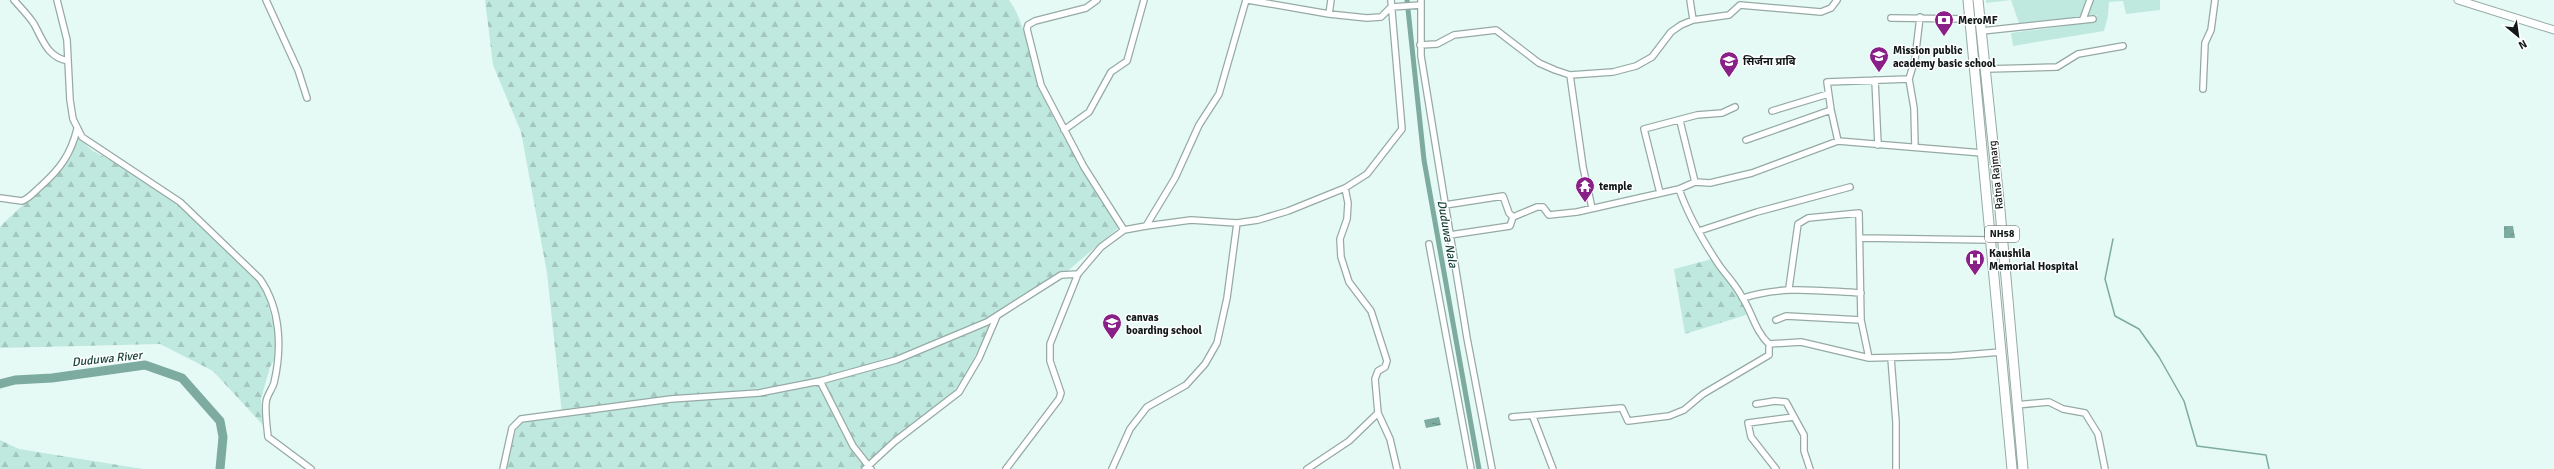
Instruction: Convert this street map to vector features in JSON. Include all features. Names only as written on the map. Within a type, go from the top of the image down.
[{"type":"highway","name":"Ratna Rajmarg","points":[[1968,0],[2012,469]]},
{"type":"highway","name":"Ratna Rajmarg","points":[[1978,0],[1986,69],[2023,469]]},
{"type":"street","points":[[14,0],[34,24],[45,46],[62,60],[68,61]]},
{"type":"street","points":[[57,0],[64,23],[70,100],[77,129],[90,145],[128,166],[180,202],[266,288],[276,318],[280,347],[273,386],[266,402],[268,437],[311,469]]},
{"type":"street","points":[[266,0],[298,70],[307,98]]},
{"type":"street","points":[[1097,0],[1086,8],[1035,21],[1028,25],[1027,29],[1041,85],[1064,130],[1124,230]]},
{"type":"street","points":[[1064,130],[1089,112],[1111,72],[1127,61],[1144,0]]},
{"type":"street","points":[[1146,226],[1158,202],[1175,178],[1199,125],[1219,94],[1247,0],[1329,14],[1367,18],[1381,17],[1391,7],[1408,6],[1421,3],[1420,45],[1450,235],[1492,469]]},
{"type":"street","points":[[1329,14],[1330,0]]},
{"type":"street","points":[[1006,469],[1062,393],[1050,361],[1050,344],[1078,274],[1101,247],[1124,230],[1146,226],[1191,220],[1238,223],[1258,220],[1288,211],[1345,188],[1367,174],[1402,129],[1391,0]]},
{"type":"street","points":[[1690,0],[1693,20]]},
{"type":"street","points":[[1420,45],[1437,44],[1454,35],[1496,30],[1539,63],[1570,75],[1614,72],[1642,63],[1652,57],[1671,32],[1693,20],[1729,15],[1739,2],[1821,12],[1831,8],[1838,0]]},
{"type":"street","points":[[2083,19],[2090,0]]},
{"type":"street","points":[[2203,89],[2206,43],[2212,30],[2215,0]]},
{"type":"street","points":[[2458,0],[2554,30]]},
{"type":"street","points":[[1891,18],[1920,17],[1970,19]]},
{"type":"street","points":[[1914,147],[1914,108],[1908,79],[1915,59],[1920,17]]},
{"type":"street","points":[[1982,31],[2093,19]]},
{"type":"street","points":[[1986,69],[2057,67],[2078,54],[2123,46]]},
{"type":"street","points":[[1570,75],[1583,166],[1592,208]]},
{"type":"street","points":[[1838,141],[1830,110],[1828,82],[1908,79]]},
{"type":"street","points":[[1875,80],[1878,145]]},
{"type":"street","points":[[1772,111],[1828,94]]},
{"type":"street","points":[[1660,193],[1644,129],[1680,121],[1697,115],[1722,113],[1735,107]]},
{"type":"street","points":[[1746,140],[1830,110]]},
{"type":"street","points":[[1680,121],[1695,182]]},
{"type":"street","points":[[0,198],[22,201],[58,171],[68,156],[77,129]]},
{"type":"street","points":[[1450,235],[1510,226],[1513,217],[1537,207],[1543,207],[1549,215],[1592,208],[1679,189],[1695,182],[1710,183],[1752,173],[1838,141],[1982,153]]},
{"type":"street","points":[[1699,231],[1756,212],[1850,187]]},
{"type":"street","points":[[1345,188],[1348,203],[1347,219],[1340,239],[1342,262],[1350,282],[1371,311],[1387,361],[1385,366],[1378,371],[1375,379],[1378,413],[1390,439],[1397,469]]},
{"type":"street","points":[[1512,417],[1533,417],[1622,408],[1628,421],[1676,414],[1748,366],[1765,358],[1769,354],[1769,344],[1759,333],[1743,298],[1718,264],[1685,207],[1679,189]]},
{"type":"street","points":[[1445,205],[1503,196],[1508,213],[1513,217]]},
{"type":"street","points":[[1789,288],[1798,224],[1808,218],[1859,213],[1861,238],[1861,320],[1869,358]]},
{"type":"street","points":[[1112,469],[1130,429],[1147,406],[1186,386],[1205,364],[1217,343],[1227,298],[1238,223]]},
{"type":"street","points":[[1861,238],[1990,240]]},
{"type":"street","points":[[1429,244],[1471,469]]},
{"type":"street","points":[[503,469],[512,428],[521,419],[671,399],[759,393],[820,381],[896,360],[997,316],[1061,275],[1078,274]]},
{"type":"street","points":[[1743,298],[1767,291],[1789,288],[1861,293]]},
{"type":"street","points":[[820,381],[844,430],[868,468],[894,442],[959,392],[979,358],[997,316]]},
{"type":"street","points":[[1776,320],[1786,316],[1861,320]]},
{"type":"street","points":[[1769,344],[1801,342],[1869,358],[2001,352]]},
{"type":"street","points":[[1891,358],[1896,422],[1896,469]]},
{"type":"street","points":[[1756,404],[1775,401],[1786,402],[1804,435],[1804,451],[1810,469]]},
{"type":"street","points":[[2016,405],[2049,402],[2063,409],[2085,413],[2098,434],[2105,469]]},
{"type":"street","points":[[1308,469],[1353,437],[1378,413]]},
{"type":"street","points":[[1533,417],[1552,469]]},
{"type":"street","points":[[1776,469],[1751,437],[1748,423],[1794,417]]},
{"type":"green space","points":[[485,0],[1009,0],[1020,20],[1034,72],[1045,101],[1074,154],[1117,221],[1118,228],[1070,269],[994,320],[956,392],[887,444],[862,469],[506,469],[516,430],[521,422],[562,414],[547,273],[521,132],[493,65]]},
{"type":"green space","points":[[1986,0],[2011,0],[1986,3]]},
{"type":"green space","points":[[2011,0],[2160,0],[2160,10],[2126,14],[2123,1],[2109,2],[2108,16],[2104,31],[2013,46],[2011,33],[2095,22],[2097,15],[2019,23]]},
{"type":"green space","points":[[78,138],[93,151],[140,176],[164,192],[263,287],[276,333],[275,358],[270,367],[261,399],[263,425],[213,371],[160,344],[0,348],[0,227],[64,165]]},
{"type":"green space","points":[[1712,259],[1744,302],[1746,315],[1685,334],[1674,269]]},
{"type":"green space","points":[[0,440],[19,449],[143,469],[0,469]]},
{"type":"water","points":[[2504,226],[2513,226],[2515,238],[2504,238]]},
{"type":"water","points":[[1439,417],[1441,425],[1426,428],[1424,420]]},
{"type":"waterway","name":"Duduwa Nala","points":[[1407,0],[1424,160],[1479,469]]},
{"type":"waterway","points":[[2113,239],[2105,279],[2115,316],[2139,329],[2159,357],[2184,401],[2197,446],[2266,455],[2269,469]]},
{"type":"waterway","name":"Duduwa River","points":[[0,384],[15,380],[52,378],[145,365],[182,378],[220,421],[223,437],[220,469]]},
{"type":"place","name":"MeroMF","points":[[1944,37]]},
{"type":"place","name":"Mission public academy basic school","points":[[1879,73]]},
{"type":"place","name":"सिर्जना प्राबि","points":[[1729,78]]},
{"type":"place","name":"temple","points":[[1585,203]]},
{"type":"place","name":"Kaushila Memorial Hospital","points":[[1975,276]]},
{"type":"place","name":"canvas boarding school","points":[[1112,340]]}]
